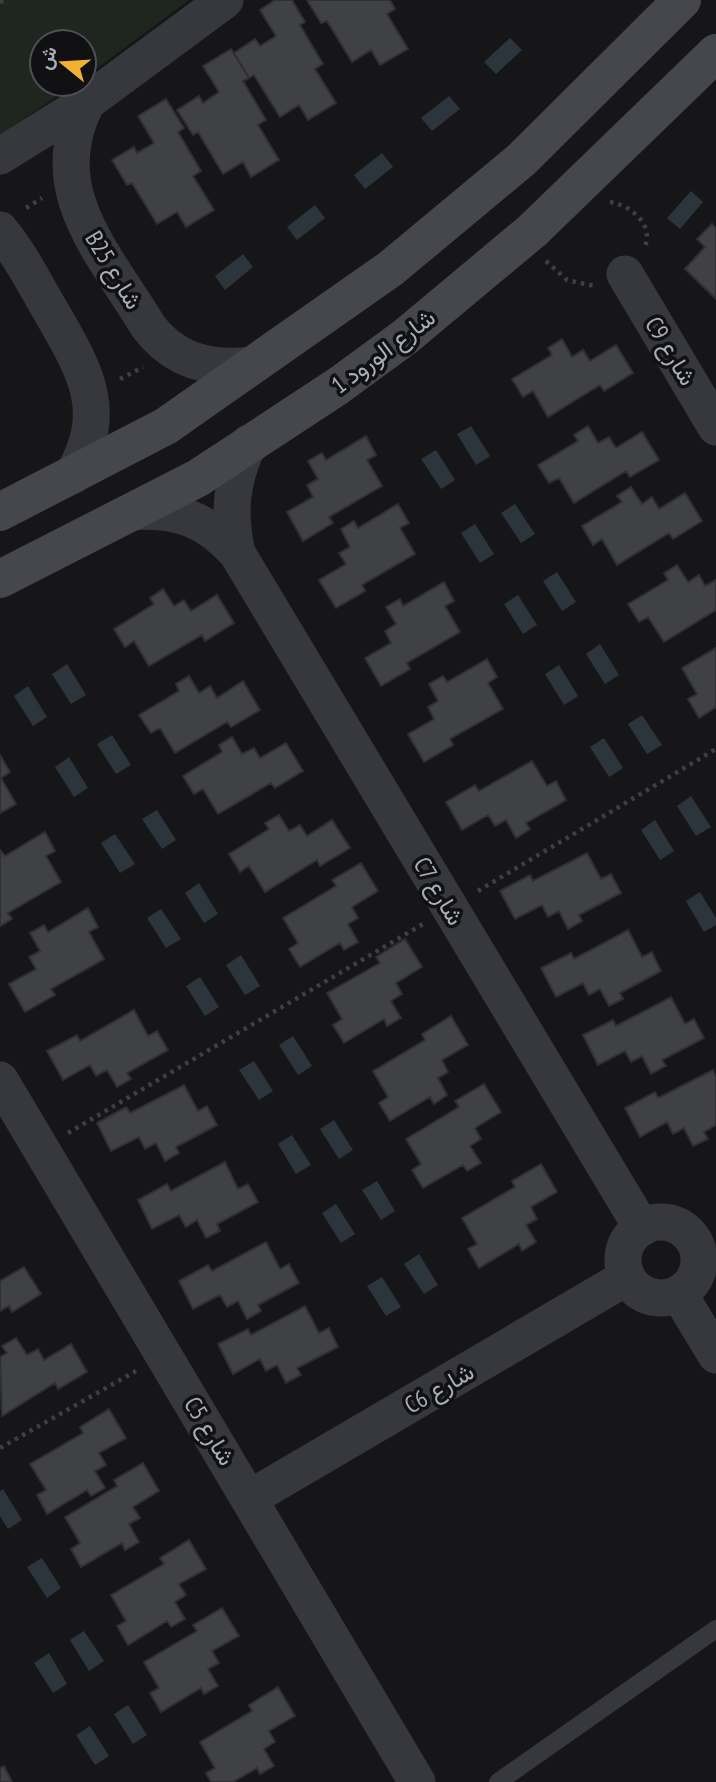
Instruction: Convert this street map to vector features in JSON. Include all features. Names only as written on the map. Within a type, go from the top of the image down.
[{"type":"street","points":[[0,156],[87,102],[225,0]]},
{"type":"street","points":[[0,512],[166,426],[321,319],[457,216],[574,110],[682,0]]},
{"type":"street","name":"شارع الورود 1","points":[[0,579],[198,478],[338,386],[405,337],[533,231],[716,53]]},
{"type":"street","name":"B25 شارع","points":[[87,102],[71,140],[70,181],[86,224],[159,340],[191,360],[211,366],[251,365]]},
{"type":"street","points":[[12,220],[17,252],[81,364],[91,393],[90,436],[72,476]]},
{"type":"street","name":"C9 شارع","points":[[625,274],[716,427]]},
{"type":"street","name":"C7 شارع","points":[[237,553],[231,525],[231,496],[236,469],[248,443]]},
{"type":"street","name":"C7 شارع","points":[[132,512],[176,512],[197,520],[219,534],[237,553],[642,1228]]},
{"type":"street","name":"C5 شارع","points":[[0,1080],[417,1782]]},
{"type":"street","points":[[662,1222],[704,1233],[699,1267],[682,1299],[654,1298],[634,1287],[627,1277],[623,1265],[624,1252],[629,1240],[642,1228],[662,1222]]},
{"type":"street","name":"C6 شارع","points":[[250,1499],[627,1277]]},
{"type":"street","points":[[682,1299],[716,1355]]},
{"type":"street","points":[[433,1782],[444,1782]]},
{"type":"lane","points":[[498,1782],[716,1629]]},
{"type":"path","points":[[0,2],[6,0]]},
{"type":"path","points":[[12,220],[70,181]]},
{"type":"path","points":[[533,231],[545,259],[567,281],[596,286],[625,274],[639,261],[647,243],[645,225],[633,209],[572,193]]},
{"type":"path","points":[[40,1149],[716,749]]},
{"type":"path","points":[[0,1448],[164,1355]]},
{"type":"shaded area","points":[[0,0],[189,0],[98,68],[98,28],[28,28],[28,98],[54,98],[0,135]]},
{"type":"shaded area","points":[[510,38],[522,50],[496,74],[484,62]]},
{"type":"shaded area","points":[[449,96],[460,109],[432,131],[421,118]]},
{"type":"shaded area","points":[[382,153],[393,167],[365,189],[354,175]]},
{"type":"shaded area","points":[[691,191],[703,202],[680,229],[667,218]]},
{"type":"shaded area","points":[[315,205],[325,218],[297,240],[287,227]]},
{"type":"shaded area","points":[[243,254],[253,267],[225,290],[215,276]]},
{"type":"shaded area","points":[[471,426],[490,456],[476,465],[457,434]]},
{"type":"shaded area","points":[[436,450],[455,480],[441,489],[421,459]]},
{"type":"shaded area","points":[[515,504],[535,534],[521,543],[501,513]]},
{"type":"shaded area","points":[[475,524],[494,554],[480,563],[461,533]]},
{"type":"shaded area","points":[[557,572],[576,602],[562,611],[543,581]]},
{"type":"shaded area","points":[[518,595],[537,625],[523,634],[504,604]]},
{"type":"shaded area","points":[[600,644],[619,675],[605,684],[586,654]]},
{"type":"shaded area","points":[[67,664],[86,695],[71,704],[52,674]]},
{"type":"shaded area","points":[[559,665],[578,696],[564,705],[545,674]]},
{"type":"shaded area","points":[[28,686],[47,717],[33,726],[14,696]]},
{"type":"shaded area","points":[[642,715],[662,745],[647,754],[628,724]]},
{"type":"shaded area","points":[[112,735],[131,765],[116,774],[97,744]]},
{"type":"shaded area","points":[[604,738],[623,768],[609,777],[590,747]]},
{"type":"shaded area","points":[[69,757],[88,788],[74,797],[55,767]]},
{"type":"shaded area","points":[[691,796],[711,827],[696,836],[677,806]]},
{"type":"shaded area","points":[[157,810],[176,840],[162,849],[142,819]]},
{"type":"shaded area","points":[[655,820],[674,851],[660,860],[641,830]]},
{"type":"shaded area","points":[[115,834],[135,864],[120,873],[101,843]]},
{"type":"shaded area","points":[[199,883],[218,914],[204,923],[185,893]]},
{"type":"shaded area","points":[[700,892],[716,918],[716,925],[704,932],[686,901]]},
{"type":"shaded area","points":[[161,909],[181,939],[166,948],[147,918]]},
{"type":"shaded area","points":[[241,955],[260,986],[245,995],[226,965]]},
{"type":"shaded area","points":[[200,977],[219,1007],[205,1016],[186,986]]},
{"type":"shaded area","points":[[293,1036],[312,1066],[298,1075],[279,1045]]},
{"type":"shaded area","points":[[254,1061],[273,1091],[259,1100],[239,1070]]},
{"type":"shaded area","points":[[334,1120],[353,1150],[339,1159],[320,1129]]},
{"type":"shaded area","points":[[292,1135],[311,1165],[296,1174],[278,1144]]},
{"type":"shaded area","points":[[377,1181],[395,1211],[381,1220],[362,1190]]},
{"type":"shaded area","points":[[336,1204],[355,1234],[341,1243],[322,1213]]},
{"type":"shaded area","points":[[419,1254],[438,1285],[424,1294],[404,1264]]},
{"type":"shaded area","points":[[382,1277],[401,1307],[386,1316],[367,1286]]},
{"type":"shaded area","points":[[3,1489],[22,1520],[8,1529],[0,1516],[0,1491]]},
{"type":"shaded area","points":[[42,1558],[61,1588],[47,1598],[27,1567]]},
{"type":"shaded area","points":[[84,1631],[104,1661],[89,1671],[70,1640]]},
{"type":"shaded area","points":[[49,1653],[67,1684],[53,1693],[34,1663]]},
{"type":"shaded area","points":[[128,1705],[147,1735],[133,1744],[114,1714]]},
{"type":"shaded area","points":[[90,1726],[109,1756],[95,1765],[76,1735]]},
{"type":"building","points":[[275,0],[292,0],[305,22],[300,25],[323,64],[315,69],[336,103],[308,120],[299,105],[280,117],[254,75],[249,78],[234,53],[255,39],[260,46],[276,36],[260,10]]},
{"type":"building","points":[[307,0],[390,0],[395,9],[387,14],[408,49],[380,65],[371,50],[352,62],[327,21],[321,23]]},
{"type":"building","points":[[231,49],[249,78],[243,81],[266,120],[258,125],[279,160],[251,177],[243,162],[223,174],[198,132],[193,135],[177,110],[199,96],[203,103],[219,92],[203,66]]},
{"type":"building","points":[[166,99],[184,128],[178,132],[201,171],[193,176],[214,210],[186,227],[177,212],[157,224],[132,183],[127,185],[112,160],[134,147],[137,153],[154,143],[138,116]]},
{"type":"building","points":[[712,224],[716,228],[716,299],[685,269],[705,247],[697,239]]},
{"type":"building","points":[[562,339],[572,357],[583,350],[590,361],[616,345],[633,373],[604,391],[600,385],[548,417],[533,391],[523,397],[512,379],[552,355],[548,348]]},
{"type":"building","points":[[588,426],[598,443],[609,437],[616,448],[642,432],[659,460],[630,477],[626,471],[574,503],[559,478],[549,483],[538,465],[578,441],[574,435]]},
{"type":"building","points":[[366,436],[376,455],[367,460],[382,486],[329,517],[333,523],[303,541],[287,512],[313,497],[307,485],[318,479],[308,461],[322,453],[326,460]]},
{"type":"building","points":[[631,487],[642,504],[652,497],[659,509],[685,493],[702,521],[673,539],[669,533],[617,565],[602,539],[593,545],[582,526],[622,502],[617,496]]},
{"type":"building","points":[[398,504],[409,523],[400,528],[415,554],[362,585],[365,591],[336,608],[319,580],[346,564],[339,553],[350,547],[341,529],[354,521],[358,528]]},
{"type":"building","points":[[677,565],[688,582],[699,575],[705,586],[716,580],[716,610],[664,642],[648,617],[639,622],[628,604],[668,580],[664,573]]},
{"type":"building","points":[[444,582],[454,601],[445,606],[460,632],[407,663],[410,669],[381,686],[365,658],[391,643],[385,631],[396,624],[386,607],[400,599],[403,606]]},
{"type":"building","points":[[163,589],[174,606],[184,600],[191,611],[217,595],[234,623],[205,641],[202,635],[149,666],[134,641],[125,647],[114,629],[154,604],[150,598]]},
{"type":"building","points":[[716,648],[716,707],[699,718],[688,699],[697,694],[682,668]]},
{"type":"building","points":[[487,659],[497,677],[488,683],[503,709],[450,739],[453,745],[424,762],[408,734],[434,719],[428,707],[438,701],[429,684],[443,676],[447,682]]},
{"type":"building","points":[[189,676],[199,693],[210,686],[217,698],[243,681],[260,710],[231,727],[227,722],[175,753],[160,728],[151,733],[139,715],[179,691],[176,684]]},
{"type":"building","points":[[232,737],[242,754],[254,748],[260,758],[286,743],[303,771],[275,788],[271,783],[218,814],[203,789],[194,794],[183,776],[222,752],[219,745]]},
{"type":"building","points":[[0,755],[10,772],[1,778],[16,804],[0,813]]},
{"type":"building","points":[[532,761],[547,786],[556,781],[566,800],[526,823],[530,829],[516,838],[506,820],[495,826],[488,815],[462,830],[446,802],[475,785],[479,791]]},
{"type":"building","points":[[279,815],[289,831],[300,825],[307,836],[332,820],[350,848],[320,866],[317,860],[265,892],[249,866],[240,872],[229,854],[269,829],[265,823]]},
{"type":"building","points":[[45,832],[55,851],[46,856],[61,882],[8,913],[12,919],[0,926],[0,850],[5,856]]},
{"type":"building","points":[[587,853],[601,879],[611,874],[621,893],[579,915],[582,921],[568,929],[559,911],[548,917],[542,905],[515,919],[500,891],[530,875],[533,881]]},
{"type":"building","points":[[361,863],[378,891],[352,907],[358,918],[348,924],[358,942],[344,950],[340,943],[300,967],[289,949],[298,943],[283,918],[336,886],[332,880]]},
{"type":"building","points":[[88,908],[98,927],[89,932],[104,959],[51,989],[55,995],[25,1012],[9,984],[36,969],[29,957],[40,951],[30,933],[44,925],[48,932]]},
{"type":"building","points":[[628,930],[642,957],[652,952],[661,971],[620,993],[623,999],[609,1006],[600,989],[589,995],[583,983],[556,997],[541,968],[571,953],[574,959]]},
{"type":"building","points":[[405,939],[422,967],[396,983],[402,994],[391,1001],[401,1018],[387,1026],[384,1019],[344,1043],[333,1025],[342,1019],[327,993],[380,963],[376,957]]},
{"type":"building","points":[[671,997],[685,1024],[694,1019],[704,1038],[662,1060],[666,1066],[651,1074],[642,1056],[631,1062],[625,1051],[598,1065],[583,1035],[613,1020],[616,1026]]},
{"type":"building","points":[[134,1010],[148,1036],[157,1031],[168,1050],[127,1073],[131,1079],[117,1087],[107,1070],[96,1076],[90,1065],[63,1080],[47,1051],[77,1035],[80,1041]]},
{"type":"building","points":[[451,1016],[468,1045],[442,1060],[448,1072],[438,1078],[447,1095],[434,1104],[430,1097],[390,1121],[379,1103],[388,1097],[373,1071],[425,1040],[422,1034]]},
{"type":"building","points":[[713,1070],[716,1077],[716,1125],[704,1132],[708,1139],[693,1146],[684,1128],[673,1134],[667,1122],[640,1137],[625,1108],[655,1092],[658,1098]]},
{"type":"building","points":[[484,1084],[501,1112],[475,1128],[481,1139],[470,1146],[481,1163],[467,1171],[463,1165],[423,1188],[412,1170],[421,1164],[406,1139],[459,1107],[455,1101]]},
{"type":"building","points":[[184,1085],[198,1111],[207,1106],[217,1125],[176,1147],[179,1153],[165,1161],[156,1143],[145,1149],[139,1137],[111,1151],[97,1123],[126,1107],[130,1113]]},
{"type":"building","points":[[225,1162],[238,1189],[248,1184],[258,1202],[217,1224],[220,1231],[206,1238],[197,1220],[186,1227],[179,1215],[152,1229],[138,1200],[167,1184],[171,1191]]},
{"type":"building","points":[[541,1164],[557,1192],[531,1207],[537,1219],[526,1225],[536,1242],[522,1251],[519,1244],[479,1268],[468,1249],[477,1244],[462,1218],[515,1187],[512,1181]]},
{"type":"building","points":[[266,1242],[280,1269],[289,1264],[299,1283],[258,1305],[261,1311],[247,1319],[238,1301],[227,1307],[220,1295],[193,1309],[179,1281],[208,1265],[212,1271]]},
{"type":"building","points":[[24,1267],[41,1294],[12,1312],[9,1306],[0,1311],[0,1281]]},
{"type":"building","points":[[305,1306],[319,1333],[329,1328],[338,1347],[297,1368],[301,1375],[286,1383],[277,1365],[266,1371],[260,1359],[233,1374],[218,1344],[248,1329],[251,1335]]},
{"type":"building","points":[[16,1338],[27,1355],[38,1349],[44,1360],[71,1344],[87,1372],[58,1389],[55,1383],[2,1416],[0,1357],[7,1353],[2,1346]]},
{"type":"building","points":[[109,1409],[126,1438],[99,1453],[106,1465],[95,1471],[105,1488],[91,1496],[87,1490],[47,1514],[37,1495],[46,1490],[30,1464],[83,1433],[80,1427]]},
{"type":"building","points":[[143,1463],[159,1491],[133,1507],[140,1518],[129,1524],[139,1542],[125,1550],[122,1543],[81,1567],[71,1549],[80,1543],[65,1517],[117,1486],[114,1480]]},
{"type":"building","points":[[189,1540],[206,1569],[179,1584],[186,1595],[175,1602],[185,1619],[171,1627],[167,1621],[128,1645],[117,1626],[126,1621],[111,1595],[164,1564],[160,1558]]},
{"type":"building","points":[[222,1608],[239,1636],[212,1651],[219,1663],[208,1669],[218,1686],[204,1694],[201,1688],[161,1712],[150,1693],[159,1688],[144,1662],[197,1631],[193,1625]]},
{"type":"building","points":[[278,1687],[295,1716],[269,1731],[275,1742],[264,1749],[274,1766],[260,1774],[257,1768],[233,1782],[211,1782],[206,1773],[215,1768],[200,1742],[252,1711],[249,1705]]},
{"type":"building","points":[[4,1766],[12,1782],[0,1782],[0,1768]]}]
